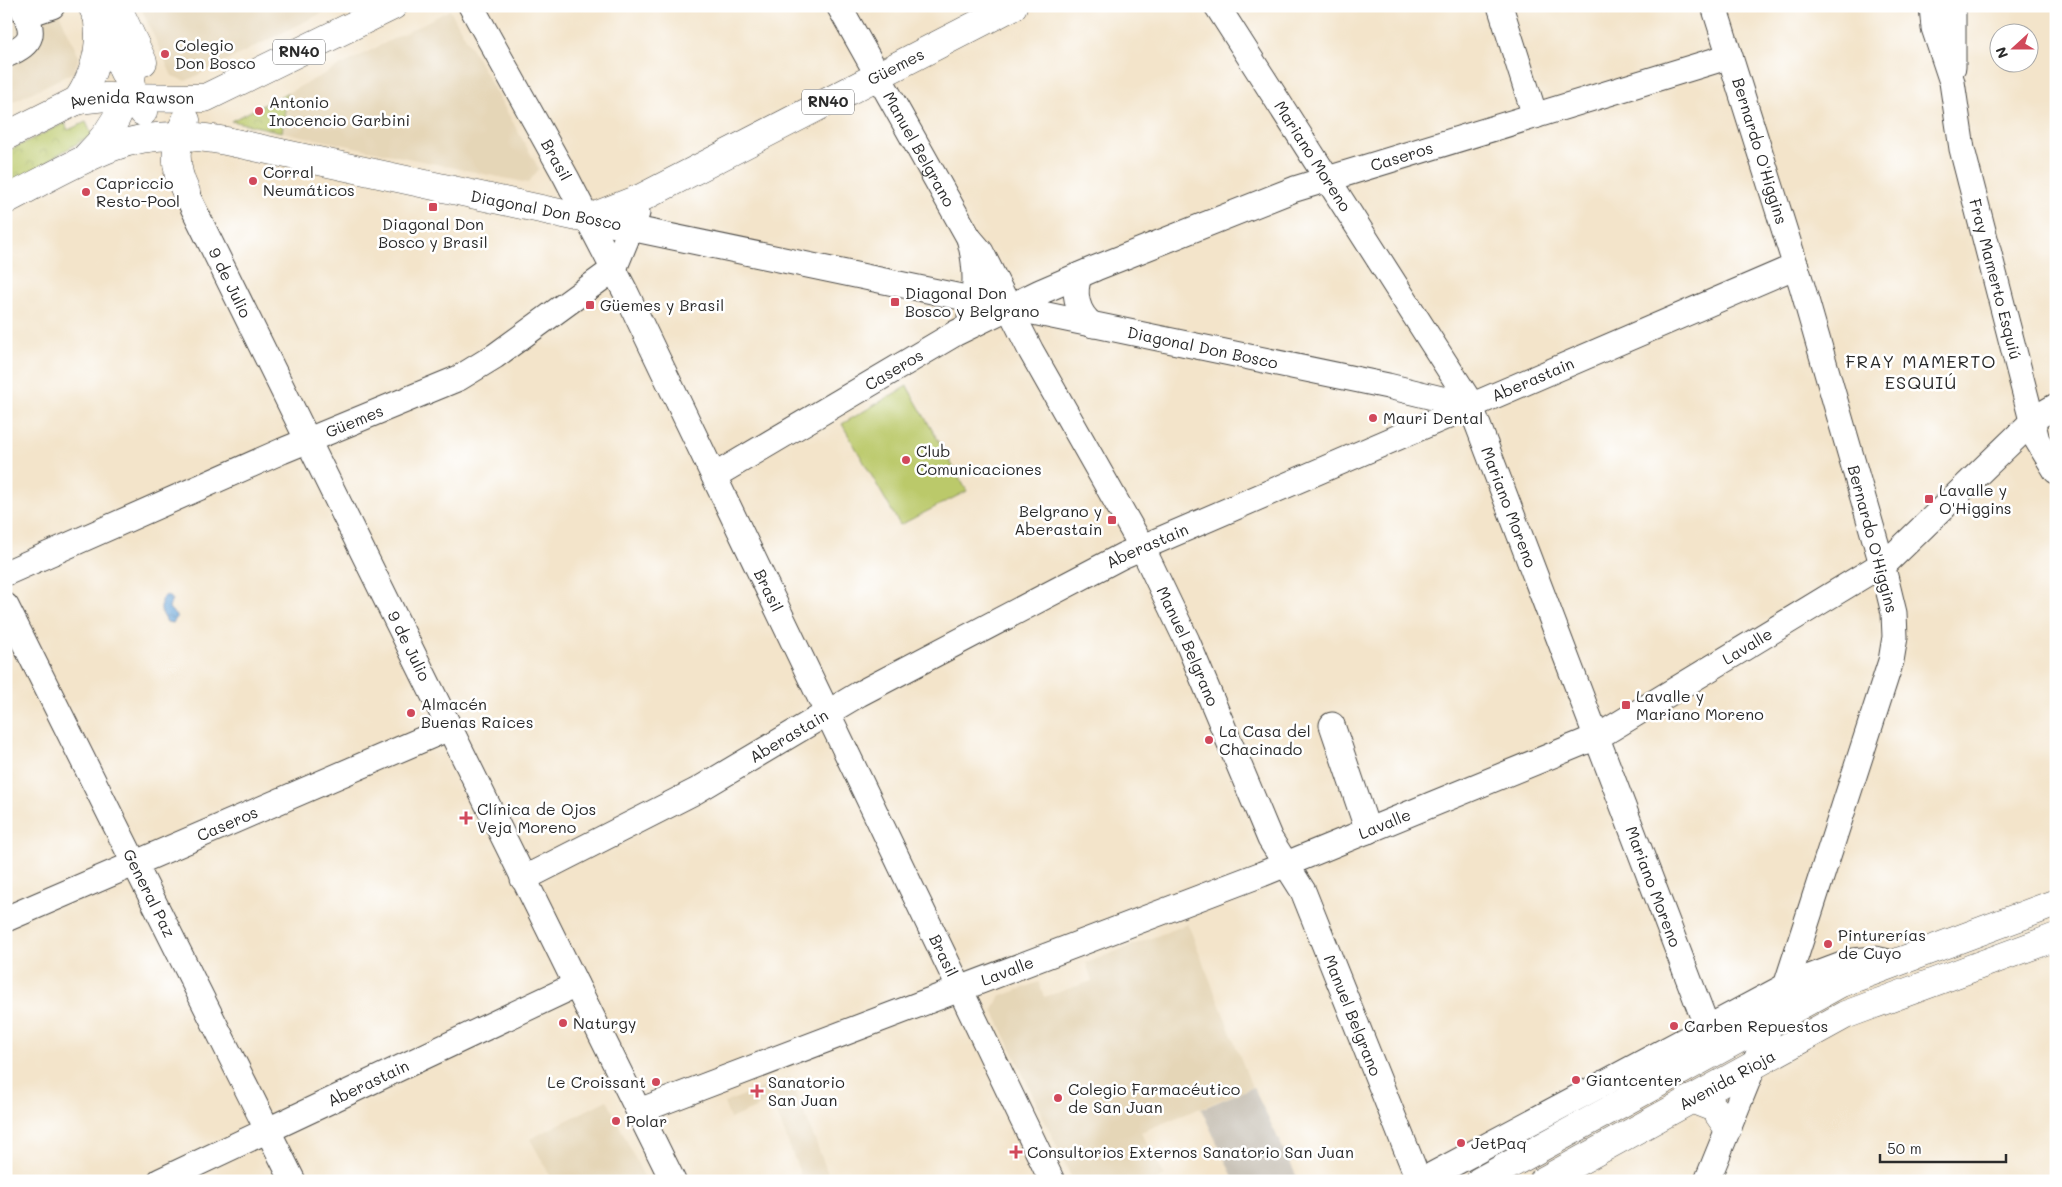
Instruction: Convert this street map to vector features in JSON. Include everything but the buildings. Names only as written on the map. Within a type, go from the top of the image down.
[{"type":"main road","name":"Avenida Rawson","points":[[6,136],[77,101],[138,95],[205,98],[393,6]]},
{"type":"main road","name":"Güemes","points":[[587,219],[643,197],[1013,6]]},
{"type":"main road","points":[[72,167],[87,156],[104,138],[118,116],[138,95],[135,45],[102,10]]},
{"type":"main road","points":[[102,10],[138,95],[168,137],[186,192]]},
{"type":"main road","points":[[77,101],[90,79],[97,55],[102,10]]},
{"type":"main road","points":[[6,200],[113,147],[168,137],[205,98]]},
{"type":"main road","name":"Diagonal Don Bosco","points":[[168,137],[226,141],[587,219]]},
{"type":"main road","name":"Avenida Rioja","points":[[1480,1181],[1543,1146],[1712,1039],[1772,1020],[1855,977],[2056,903]]},
{"type":"main road","name":"Avenida Rioja","points":[[1543,1181],[1754,1064],[1858,1009],[2056,937]]},
{"type":"main road","points":[[1754,1064],[1766,1045],[1778,1033],[1827,1007],[1855,977]]},
{"type":"main road","points":[[1631,1132],[1637,1116],[1644,1108],[1707,1073],[1713,1066],[1712,1039]]},
{"type":"main road","points":[[1691,1099],[1714,1108],[1728,1128]]},
{"type":"main road","points":[[1511,1181],[1531,1168],[1543,1146]]},
{"type":"street","points":[[6,55],[21,48],[28,41],[32,32],[24,11],[52,6]]},
{"type":"street","name":"Brasil","points":[[471,6],[614,269],[1052,1181]]},
{"type":"street","name":"Manuel Belgrano","points":[[839,6],[969,238],[981,252],[1030,351],[1142,547],[1187,641],[1270,838],[1303,891],[1420,1181]]},
{"type":"street","name":"Mariano Moreno","points":[[1218,6],[1470,406],[1712,1039]]},
{"type":"street","points":[[1500,6],[1535,116]]},
{"type":"street","name":"Bernardo O'Higgins","points":[[1707,1181],[1786,986],[1891,661],[1895,637],[1894,613],[1882,564],[1796,266],[1714,6]]},
{"type":"street","name":"Fray Mamerto Esquiú","points":[[1932,6],[1934,28],[1952,82],[1962,150],[2032,422],[2037,440],[2056,471]]},
{"type":"street","name":"Fray Mamerto Esquiú","points":[[1952,6],[1954,30],[1952,82]]},
{"type":"street","name":"Caseros","points":[[714,476],[955,334],[1080,275],[1295,189],[1730,56]]},
{"type":"street","name":"9 de Julio","points":[[186,192],[673,1181]]},
{"type":"street","points":[[614,269],[643,197]]},
{"type":"street","name":"Diagonal Don Bosco","points":[[587,219],[934,293],[1388,386],[1470,406]]},
{"type":"street","name":"Manuel Belgrano","points":[[955,334],[974,300],[975,267],[969,238]]},
{"type":"street","name":"Aberastain","points":[[523,878],[696,791],[885,680],[1142,547],[1796,266]]},
{"type":"street","name":"Güemes","points":[[6,573],[308,440],[458,378],[495,356],[614,269]]},
{"type":"street","points":[[1080,275],[1077,286],[1077,302],[1084,316],[1093,325]]},
{"type":"street","points":[[934,293],[942,304],[955,334]]},
{"type":"street","name":"Lavalle","points":[[638,1111],[961,990],[1286,864],[1597,737],[1882,564],[2032,422],[2056,406]]},
{"type":"street","name":"General Paz","points":[[6,606],[293,1181]]},
{"type":"street","points":[[1332,725],[1368,831]]},
{"type":"street","name":"Caseros","points":[[6,919],[449,728]]},
{"type":"street","name":"Avenida Rioja","points":[[1420,1181],[1712,1039],[1786,986],[1847,962],[1875,959],[1893,963]]},
{"type":"street","name":"Aberastain","points":[[160,1181],[576,985]]},
{"type":"shaded area","points":[[6,6],[56,6],[79,57],[74,72],[6,105]]},
{"type":"shaded area","points":[[140,6],[336,6],[186,81],[172,76]]},
{"type":"shaded area","points":[[450,10],[539,169],[528,183],[282,132],[287,93]]},
{"type":"shaded area","name":"Colegio Farmacéutico de San Juan","points":[[1188,924],[1252,1087],[1141,1132],[1165,1176],[1156,1181],[1073,1181],[993,1010],[999,997],[1039,982],[1044,997],[1092,981],[1086,963]]},
{"type":"shaded area","points":[[790,1077],[831,1181],[803,1181],[772,1101],[730,1119],[724,1103]]},
{"type":"shaded area","points":[[1253,1087],[1299,1181],[1235,1181],[1201,1109]]},
{"type":"shaded area","points":[[607,1100],[646,1181],[553,1181],[530,1139]]},
{"type":"green space","points":[[287,93],[282,132],[231,121]]},
{"type":"green space","points":[[86,122],[92,135],[52,158],[33,175],[6,188],[6,152],[65,123],[68,130]]},
{"type":"green space","name":"Club Comunicaciones","points":[[907,386],[967,491],[900,525],[842,424]]},
{"type":"water","points":[[166,595],[172,599],[169,608],[177,617],[173,623],[167,622],[161,611],[161,600]]},
{"type":"place","name":"Colegio Don Bosco","points":[[165,54]]},
{"type":"place","name":"Antonio Inocencio Garbini","points":[[259,111]]},
{"type":"place","name":"Corral Neumáticos","points":[[253,181]]},
{"type":"place","name":"Capriccio Resto-Pool","points":[[86,192]]},
{"type":"place","name":"Diagonal Don Bosco y Brasil","points":[[433,207]]},
{"type":"place","name":"Diagonal Don Bosco y Belgrano","points":[[895,302]]},
{"type":"place","name":"Güemes y Brasil","points":[[590,305]]},
{"type":"place","name":"Mauri Dental","points":[[1373,418]]},
{"type":"place","name":"Club Comunicaciones","points":[[906,460]]},
{"type":"place","name":"Lavalle y O'Higgins","points":[[1929,499]]},
{"type":"place","name":"Belgrano y Aberastain","points":[[1112,520]]},
{"type":"place","name":"Lavalle y Mariano Moreno","points":[[1626,705]]},
{"type":"place","name":"Almacén Buenas Raices","points":[[411,713]]},
{"type":"place","name":"La Casa del Chacinado","points":[[1209,740]]},
{"type":"place","name":"Clínica de Ojos Veja Moreno","points":[[466,818]]},
{"type":"place","name":"Pinturerías de Cuyo","points":[[1828,944]]},
{"type":"place","name":"Naturgy","points":[[563,1023]]},
{"type":"place","name":"Carben Repuestos","points":[[1674,1026]]},
{"type":"place","name":"Giantcenter","points":[[1576,1080]]},
{"type":"place","name":"Le Croissant","points":[[656,1082]]},
{"type":"place","name":"Sanatorio San Juan","points":[[757,1091]]},
{"type":"place","name":"Colegio Farmacéutico de San Juan","points":[[1058,1098]]},
{"type":"place","name":"Polar","points":[[616,1121]]},
{"type":"place","name":"JetPaq","points":[[1461,1143]]},
{"type":"place","name":"Consultorios Externos Sanatorio San Juan","points":[[1016,1152]]},
{"type":"district","name":"FRAY MAMERTO ESQUIÚ","points":[[1921,372]]}]
